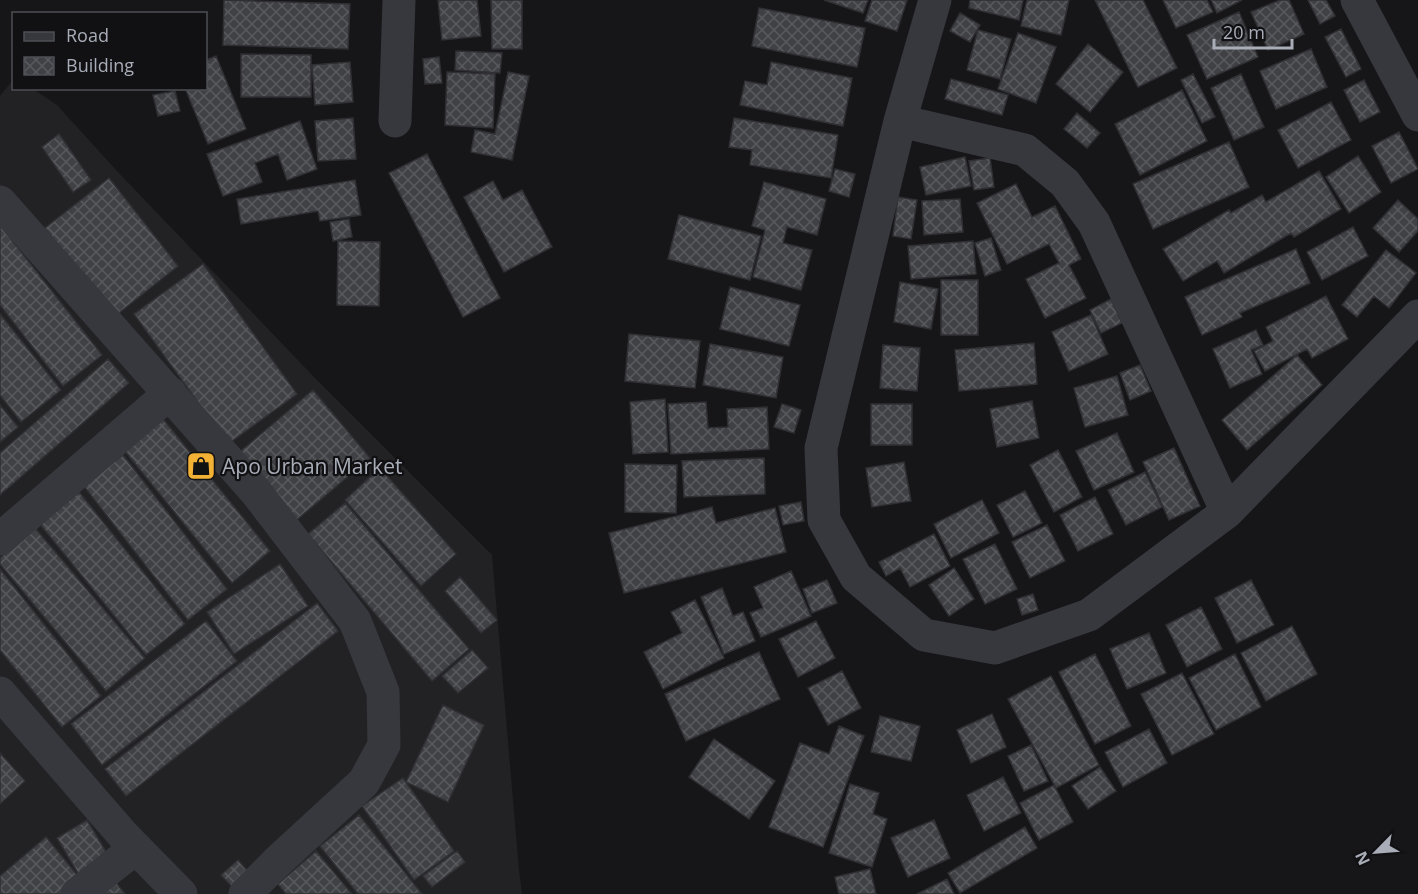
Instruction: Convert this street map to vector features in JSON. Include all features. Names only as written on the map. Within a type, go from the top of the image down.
[{"type":"street","points":[[395,121],[399,0]]},
{"type":"street","points":[[935,0],[900,121],[820,447],[824,519],[856,577],[924,635],[995,648],[1089,615],[1227,512],[1418,316]]},
{"type":"street","points":[[1356,0],[1418,115]]},
{"type":"street","points":[[900,121],[1025,150],[1065,183],[1094,223],[1227,512]]},
{"type":"street","points":[[0,202],[256,492],[355,621],[382,692],[384,745],[364,782],[245,894]]},
{"type":"street","points":[[0,539],[170,393]]},
{"type":"street","points":[[0,693],[123,835],[181,894]]},
{"type":"street","points":[[77,894],[136,848]]},
{"type":"shaded area","name":"Apo Urban Market","points":[[12,81],[12,90],[34,90],[57,105],[314,377],[492,555],[522,894],[0,894],[0,96]]},
{"type":"building","points":[[224,0],[350,4],[348,49],[223,45]]},
{"type":"building","points":[[438,0],[477,0],[481,36],[442,40]]},
{"type":"building","points":[[491,0],[522,0],[522,49],[492,49]]},
{"type":"building","points":[[824,0],[868,0],[863,13]]},
{"type":"building","points":[[872,0],[907,0],[897,31],[865,21]]},
{"type":"building","points":[[970,0],[1023,0],[1019,20],[969,8]]},
{"type":"building","points":[[1027,0],[1069,0],[1061,35],[1021,26]]},
{"type":"building","points":[[1095,0],[1143,0],[1177,68],[1138,87]]},
{"type":"building","points":[[1163,0],[1207,0],[1213,12],[1176,28]]},
{"type":"building","points":[[1211,0],[1242,0],[1217,13]]},
{"type":"building","points":[[1280,0],[1289,0],[1304,34],[1268,50],[1251,12]]},
{"type":"building","points":[[1308,0],[1326,0],[1335,16],[1320,24]]},
{"type":"building","points":[[759,8],[865,28],[857,67],[752,46]]},
{"type":"building","points":[[1239,12],[1258,57],[1207,79],[1187,35]]},
{"type":"building","points":[[960,13],[980,25],[970,42],[950,31]]},
{"type":"building","points":[[1341,29],[1361,69],[1346,77],[1325,37]]},
{"type":"building","points":[[978,30],[1011,39],[1000,79],[967,70]]},
{"type":"building","points":[[1018,33],[1056,47],[1036,103],[998,89]]},
{"type":"building","points":[[1088,44],[1123,72],[1090,112],[1056,84]]},
{"type":"building","points":[[1311,49],[1327,87],[1276,109],[1260,71]]},
{"type":"building","points":[[456,51],[502,53],[500,73],[455,70]]},
{"type":"building","points":[[241,54],[311,55],[311,97],[241,97]]},
{"type":"building","points":[[216,56],[246,129],[208,144],[186,90],[207,90],[207,60]]},
{"type":"building","points":[[439,57],[442,83],[425,84],[423,59]]},
{"type":"building","points":[[350,62],[353,102],[315,105],[312,65]]},
{"type":"building","points":[[771,62],[852,78],[843,126],[740,105],[745,81],[767,85]]},
{"type":"building","points":[[447,72],[495,74],[493,128],[445,125]]},
{"type":"building","points":[[508,72],[529,76],[512,160],[471,152],[475,130],[495,134]]},
{"type":"building","points":[[1193,74],[1215,117],[1202,123],[1181,80]]},
{"type":"building","points":[[1241,74],[1264,127],[1234,140],[1211,88]]},
{"type":"building","points":[[951,79],[1008,95],[1002,115],[945,99]]},
{"type":"building","points":[[1364,80],[1380,112],[1360,122],[1344,90]]},
{"type":"building","points":[[1182,90],[1207,141],[1140,175],[1115,124]]},
{"type":"building","points":[[175,91],[180,111],[158,116],[153,95]]},
{"type":"building","points":[[1331,102],[1351,140],[1298,168],[1278,130]]},
{"type":"building","points":[[1077,113],[1100,133],[1087,148],[1064,129]]},
{"type":"building","points":[[353,118],[356,159],[318,161],[315,121]]},
{"type":"building","points":[[734,118],[838,135],[831,178],[750,165],[752,150],[729,147]]},
{"type":"building","points":[[300,121],[317,169],[287,180],[278,154],[255,163],[262,182],[223,196],[207,154]]},
{"type":"building","points":[[1399,132],[1418,169],[1391,183],[1372,146]]},
{"type":"building","points":[[59,134],[91,180],[73,192],[42,147]]},
{"type":"building","points":[[1229,142],[1249,187],[1153,229],[1133,184]]},
{"type":"building","points":[[427,154],[500,298],[463,317],[389,173]]},
{"type":"building","points":[[1358,156],[1381,192],[1349,213],[1326,177]]},
{"type":"building","points":[[965,157],[971,186],[926,195],[920,167]]},
{"type":"building","points":[[990,158],[994,187],[974,190],[969,161]]},
{"type":"building","points":[[835,169],[855,174],[849,197],[829,191]]},
{"type":"building","points":[[1319,171],[1341,209],[1294,237],[1291,233],[1224,273],[1217,261],[1183,281],[1163,249],[1229,210],[1231,213],[1262,195],[1266,202]]},
{"type":"building","points":[[109,178],[178,266],[114,317],[45,228]]},
{"type":"building","points":[[355,180],[361,215],[320,221],[318,211],[241,224],[237,199]]},
{"type":"building","points":[[493,181],[503,200],[522,190],[552,247],[504,272],[464,197]]},
{"type":"building","points":[[764,182],[826,199],[817,235],[787,227],[783,243],[812,250],[801,290],[753,277],[765,230],[752,226]]},
{"type":"building","points":[[1016,184],[1032,217],[1055,206],[1081,259],[1069,265],[1086,298],[1045,318],[1026,279],[1059,263],[1049,244],[1007,264],[977,203]]},
{"type":"building","points":[[898,197],[917,200],[911,239],[893,236]]},
{"type":"building","points":[[960,199],[963,232],[924,235],[922,201]]},
{"type":"building","points":[[1398,200],[1418,219],[1418,231],[1399,252],[1373,228]]},
{"type":"building","points":[[679,215],[761,236],[750,280],[668,259]]},
{"type":"building","points":[[349,219],[352,237],[333,241],[330,222]]},
{"type":"building","points":[[0,225],[102,355],[63,386],[0,305]]},
{"type":"building","points":[[1353,227],[1368,256],[1322,280],[1307,252]]},
{"type":"building","points":[[991,238],[1001,270],[985,276],[975,243]]},
{"type":"building","points":[[338,241],[380,242],[379,306],[337,305]]},
{"type":"building","points":[[973,241],[976,274],[911,279],[908,246]]},
{"type":"building","points":[[1296,249],[1310,283],[1240,313],[1242,317],[1202,335],[1185,297]]},
{"type":"building","points":[[1386,250],[1416,273],[1389,308],[1374,296],[1357,317],[1342,305]]},
{"type":"building","points":[[203,264],[297,394],[228,444],[134,314]]},
{"type":"building","points":[[941,280],[978,280],[978,335],[941,335]]},
{"type":"building","points":[[900,282],[938,289],[931,329],[894,322]]},
{"type":"building","points":[[730,287],[800,305],[789,346],[720,329]]},
{"type":"building","points":[[1326,296],[1348,339],[1312,358],[1307,349],[1265,371],[1254,351],[1273,341],[1266,327]]},
{"type":"building","points":[[1111,299],[1122,323],[1101,333],[1090,310]]},
{"type":"building","points":[[0,314],[61,390],[21,422],[0,395]]},
{"type":"building","points":[[1091,315],[1108,354],[1069,371],[1052,332]]},
{"type":"building","points":[[1256,330],[1263,345],[1251,350],[1262,374],[1230,388],[1213,349]]},
{"type":"building","points":[[629,334],[700,341],[695,388],[625,381]]},
{"type":"building","points":[[1034,343],[1037,384],[959,391],[955,350]]},
{"type":"building","points":[[710,344],[783,357],[776,398],[703,385]]},
{"type":"building","points":[[883,345],[920,348],[917,391],[880,388]]},
{"type":"building","points":[[1297,355],[1322,385],[1247,450],[1222,420]]},
{"type":"building","points":[[108,359],[129,383],[0,495],[0,453]]},
{"type":"building","points":[[1140,365],[1151,391],[1130,400],[1120,373]]},
{"type":"building","points":[[1117,376],[1128,415],[1085,427],[1074,388]]},
{"type":"building","points":[[313,390],[370,458],[293,523],[236,455]]},
{"type":"building","points":[[665,399],[668,452],[633,454],[630,402]]},
{"type":"building","points":[[1032,401],[1039,438],[997,447],[990,409]]},
{"type":"building","points":[[706,402],[708,428],[728,427],[727,409],[767,407],[769,449],[671,454],[668,404]]},
{"type":"building","points":[[782,404],[801,410],[794,433],[774,427]]},
{"type":"building","points":[[871,404],[912,404],[912,445],[871,445]]},
{"type":"building","points":[[0,405],[18,427],[0,442]]},
{"type":"building","points":[[163,419],[270,551],[232,583],[124,450]]},
{"type":"building","points":[[1117,433],[1134,472],[1094,490],[1076,451]]},
{"type":"building","points":[[1174,448],[1200,506],[1169,520],[1143,462]]},
{"type":"building","points":[[1058,450],[1082,497],[1054,512],[1030,465]]},
{"type":"building","points":[[123,455],[227,589],[188,620],[83,485]]},
{"type":"building","points":[[764,458],[765,494],[684,497],[682,461]]},
{"type":"building","points":[[904,462],[911,501],[872,507],[866,468]]},
{"type":"building","points":[[625,464],[677,465],[676,513],[625,512]]},
{"type":"building","points":[[380,468],[456,554],[421,586],[345,500]]},
{"type":"building","points":[[1145,472],[1162,507],[1126,525],[1108,490]]},
{"type":"building","points":[[1025,491],[1042,523],[1013,537],[997,505]]},
{"type":"building","points":[[79,492],[185,624],[146,655],[40,524]]},
{"type":"building","points":[[1095,497],[1113,534],[1078,551],[1060,515]]},
{"type":"building","points":[[982,500],[999,533],[951,558],[934,524]]},
{"type":"building","points":[[801,502],[804,521],[783,525],[779,506]]},
{"type":"building","points":[[345,503],[469,649],[432,681],[308,534]]},
{"type":"building","points":[[712,507],[716,523],[775,508],[786,552],[624,593],[609,533]]},
{"type":"building","points":[[1047,525],[1065,561],[1030,578],[1012,542]]},
{"type":"building","points":[[35,528],[145,658],[106,691],[0,564],[0,558]]},
{"type":"building","points":[[934,534],[950,566],[910,587],[900,568],[886,576],[879,562]]},
{"type":"building","points":[[995,544],[1017,589],[985,604],[963,559]]},
{"type":"building","points":[[280,564],[308,606],[234,654],[207,612]]},
{"type":"building","points":[[954,568],[974,599],[949,616],[929,585]]},
{"type":"building","points":[[0,569],[101,696],[62,727],[0,650]]},
{"type":"building","points":[[791,571],[811,616],[761,637],[750,613],[763,608],[754,587]]},
{"type":"building","points":[[460,577],[497,620],[481,633],[445,591]]},
{"type":"building","points":[[827,580],[837,603],[812,613],[803,589]]},
{"type":"building","points":[[1251,580],[1274,625],[1237,643],[1215,598]]},
{"type":"building","points":[[722,588],[733,616],[743,612],[755,641],[724,654],[701,597]]},
{"type":"building","points":[[1033,594],[1038,610],[1022,615],[1017,599]]},
{"type":"building","points":[[695,600],[724,658],[663,689],[644,652],[682,633],[671,612]]},
{"type":"building","points":[[317,603],[338,631],[126,796],[105,769]]},
{"type":"building","points":[[1201,607],[1222,649],[1187,667],[1166,625]]},
{"type":"building","points":[[206,621],[237,661],[102,765],[71,724]]},
{"type":"building","points":[[816,621],[835,658],[798,677],[779,639]]},
{"type":"building","points":[[1292,626],[1317,674],[1266,701],[1241,653]]},
{"type":"building","points":[[1149,633],[1166,673],[1127,689],[1110,649]]},
{"type":"building","points":[[472,650],[488,668],[458,693],[442,676]]},
{"type":"building","points":[[759,652],[780,699],[686,741],[665,694]]},
{"type":"building","points":[[1095,654],[1131,726],[1095,744],[1059,672]]},
{"type":"building","points":[[1235,654],[1261,707],[1216,730],[1189,678]]},
{"type":"building","points":[[842,671],[861,708],[828,725],[808,688]]},
{"type":"building","points":[[1182,673],[1214,734],[1172,755],[1141,694]]},
{"type":"building","points":[[1051,676],[1099,765],[1056,788],[1008,699]]},
{"type":"building","points":[[443,705],[484,725],[448,802],[406,782]]},
{"type":"building","points":[[992,714],[1006,747],[971,763],[957,730]]},
{"type":"building","points":[[880,716],[920,726],[911,761],[871,752]]},
{"type":"building","points":[[839,726],[864,736],[823,847],[769,827],[800,743],[829,754]]},
{"type":"building","points":[[1149,729],[1167,763],[1123,787],[1105,752]]},
{"type":"building","points":[[714,739],[775,781],[749,819],[689,777]]},
{"type":"building","points":[[1031,745],[1048,781],[1024,791],[1008,756]]},
{"type":"building","points":[[0,753],[25,781],[0,804]]},
{"type":"building","points":[[1100,767],[1116,791],[1088,809],[1072,786]]},
{"type":"building","points":[[1003,777],[1021,813],[984,831],[967,795]]},
{"type":"building","points":[[403,778],[454,851],[414,880],[362,806]]},
{"type":"building","points":[[850,784],[879,793],[873,814],[887,819],[872,867],[829,853]]},
{"type":"building","points":[[1054,785],[1073,822],[1039,840],[1020,803]]},
{"type":"building","points":[[359,815],[422,894],[358,894],[320,846]]},
{"type":"building","points":[[87,820],[112,862],[82,880],[57,838]]},
{"type":"building","points":[[934,820],[950,858],[908,877],[891,838]]},
{"type":"building","points":[[1025,827],[1037,848],[960,893],[948,873]]},
{"type":"building","points":[[46,837],[82,881],[66,894],[0,894],[0,876]]},
{"type":"building","points":[[316,851],[352,894],[286,894],[278,884]]},
{"type":"building","points":[[457,851],[465,862],[432,887],[423,876]]},
{"type":"building","points":[[238,860],[253,877],[237,892],[221,875]]},
{"type":"building","points":[[870,869],[876,894],[839,894],[835,877]]},
{"type":"building","points":[[111,876],[125,894],[88,894]]},
{"type":"building","points":[[947,879],[954,894],[917,894]]},
{"type":"place","name":"Apo Urban Market","points":[[201,466]]}]
